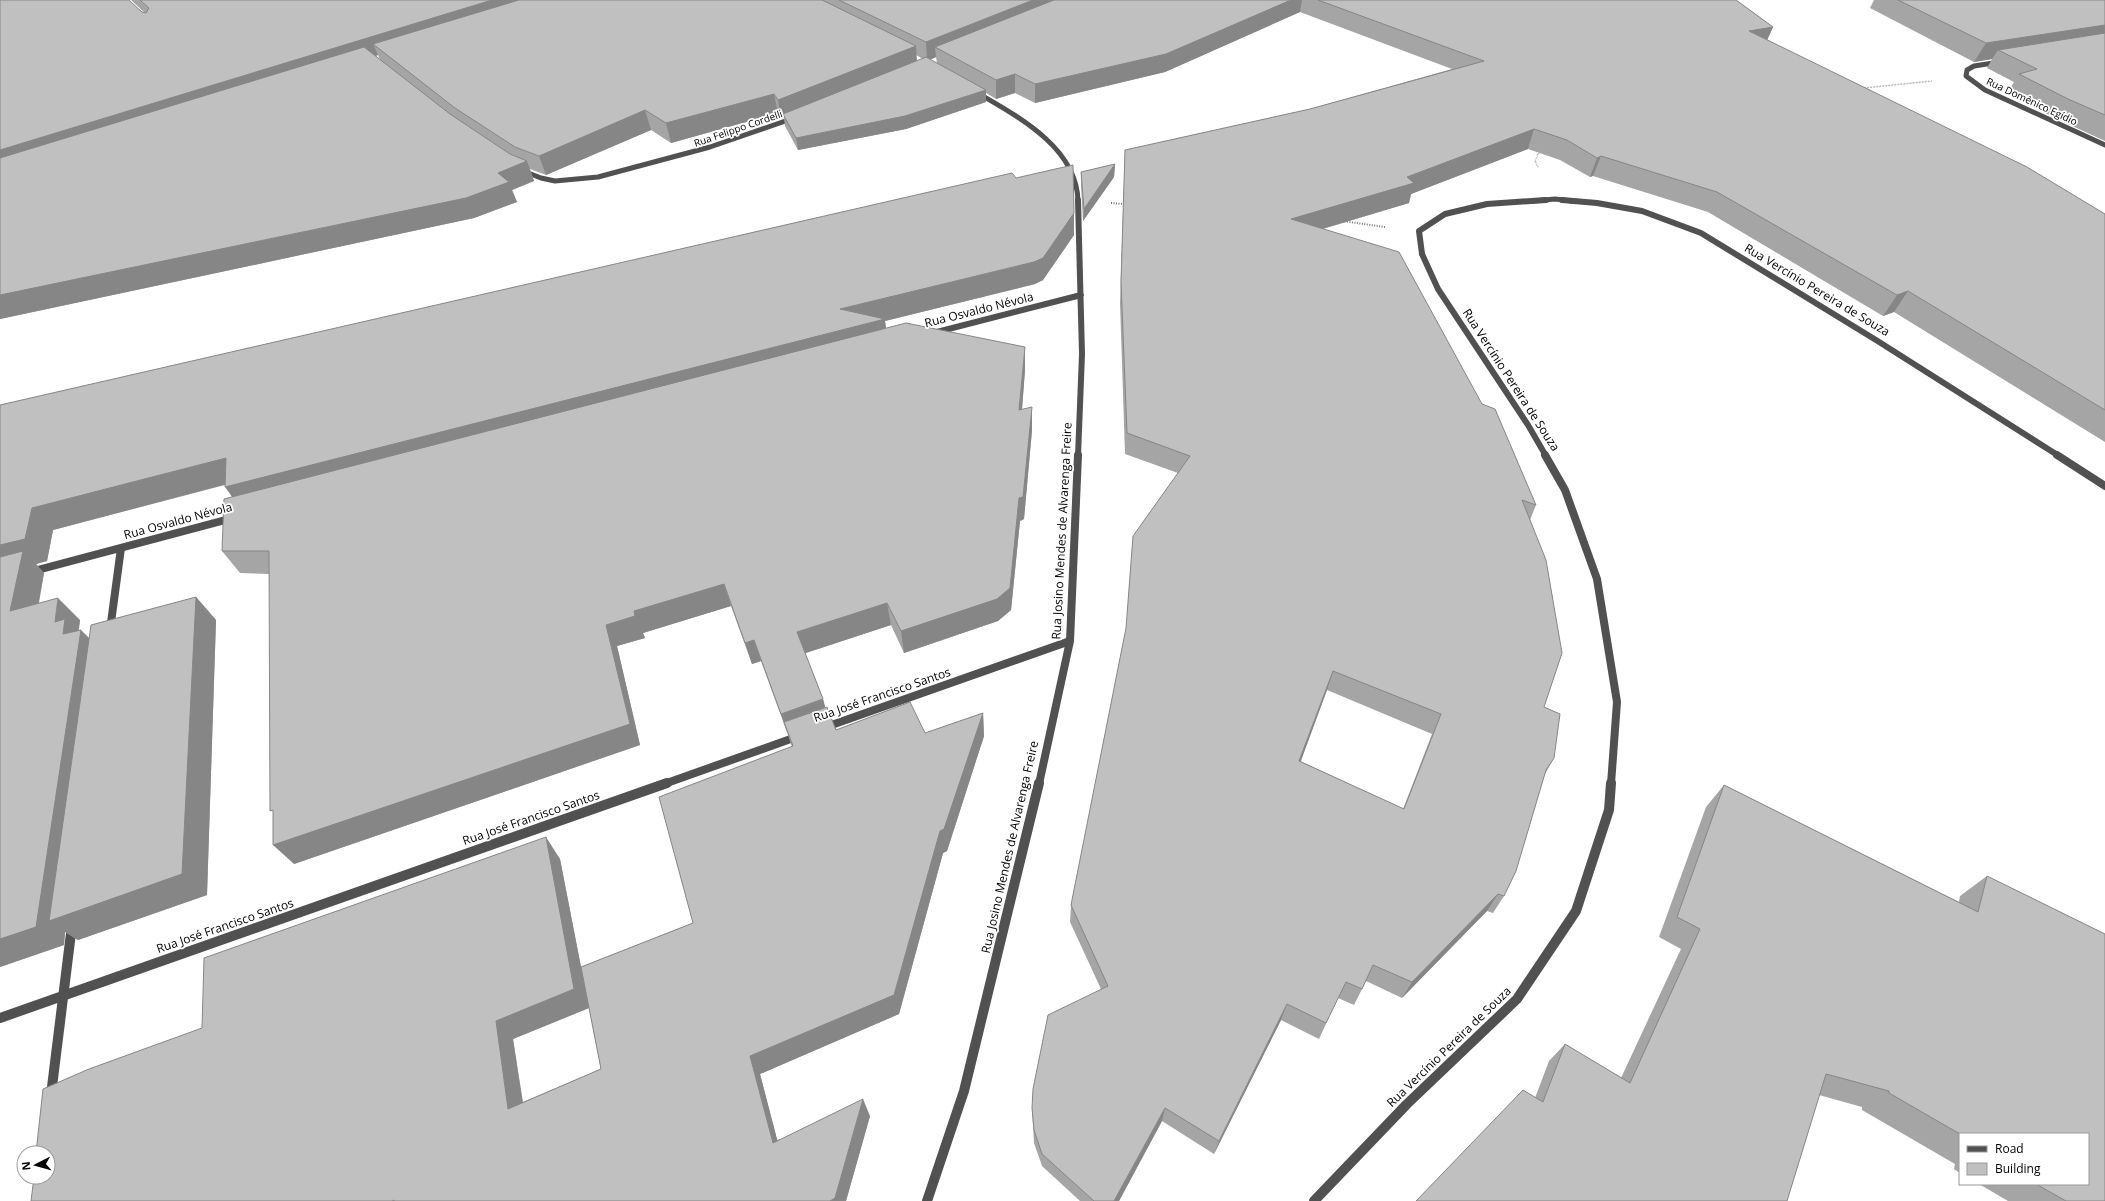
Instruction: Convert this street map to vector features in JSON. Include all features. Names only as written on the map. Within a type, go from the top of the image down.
[{"type":"street","name":"Rua Domênico Egídio","points":[[2004,61],[1974,66],[1967,70],[1966,76],[1971,82],[2105,145]]},
{"type":"street","name":"Rua Josino Mendes de Alvarenga Freire","points":[[927,1201],[964,1091],[1032,814],[1070,641],[1082,354],[1079,202],[1078,189],[1069,166],[1048,143],[1012,113],[968,88]]},
{"type":"street","name":"Rua Felippo Cordelli","points":[[520,170],[538,178],[560,181],[585,179],[624,171],[704,149],[758,133],[802,115]]},
{"type":"street","name":"Rua Vercínio Pereira de Souza","points":[[1314,1201],[1407,1104],[1517,999],[1576,911],[1609,810],[1617,702],[1598,579],[1565,490],[1528,425],[1438,289],[1422,254],[1419,231],[1445,214],[1487,204],[1555,199],[1597,203],[1642,211],[1701,233],[1876,340],[2105,486]]},
{"type":"street","name":"Rua Osvaldo Névola","points":[[923,336],[1081,295]]},
{"type":"street","name":"Rua Osvaldo Névola","points":[[23,574],[242,516]]},
{"type":"street","points":[[109,642],[121,548]]},
{"type":"street","name":"Rua José Francisco Santos","points":[[0,1018],[1070,641]]},
{"type":"street","points":[[50,1106],[73,917]]},
{"type":"path","points":[[1860,89],[1936,80]]},
{"type":"path","points":[[1547,148],[1540,150],[1535,162],[1555,199]]},
{"type":"path","points":[[1079,202],[1125,204]]},
{"type":"path","points":[[1340,221],[1419,231]]},
{"type":"building","points":[[0,0],[129,0],[142,12],[146,13],[149,8],[140,0],[492,0],[0,150]]},
{"type":"building","points":[[519,0],[822,0],[916,46],[778,100],[774,94],[666,123],[645,110],[539,156],[515,147],[455,108],[373,44]]},
{"type":"building","points":[[839,0],[1033,0],[926,42]]},
{"type":"building","points":[[1054,0],[1291,0],[1166,54],[1035,84],[1015,74],[996,80],[935,47]]},
{"type":"building","points":[[1318,0],[1736,0],[1773,27],[1749,31],[2027,167],[2105,214],[2105,410],[1908,291],[1897,295],[1717,192],[1601,156],[1597,158],[1567,140],[1534,129],[1407,177],[1414,183],[1291,219],[1399,252],[1482,404],[1495,409],[1536,505],[1522,500],[1546,560],[1562,653],[1544,707],[1560,714],[1554,758],[1546,770],[1516,871],[1504,896],[1498,894],[1412,982],[1373,965],[1362,989],[1346,982],[1326,1023],[1287,1004],[1219,1141],[1165,1108],[1114,1201],[1094,1201],[1042,1154],[1034,1130],[1032,1108],[1033,1089],[1048,1015],[1108,986],[1071,905],[1126,628],[1133,536],[1190,456],[1127,433],[1121,282],[1125,150],[1310,109],[1484,61]],"holes":[[[1333,671],[1441,714],[1404,809],[1299,761]]]},
{"type":"building","points":[[1898,0],[2105,0],[2105,25],[1986,43]]},
{"type":"building","points":[[2105,33],[2105,115],[2068,99],[2019,74],[2037,69],[1998,50]]},
{"type":"building","points":[[364,47],[450,114],[510,154],[527,161],[498,173],[509,182],[466,198],[0,295],[0,158]]},
{"type":"building","points":[[926,57],[986,90],[905,116],[796,138],[783,114]]},
{"type":"building","points":[[1115,164],[1084,209],[1081,172]]},
{"type":"building","points":[[1073,165],[1074,213],[1043,258],[1034,262],[840,309],[885,319],[225,487],[226,458],[32,508],[25,539],[0,545],[0,405],[1012,173],[1016,178]]},
{"type":"building","points":[[906,323],[1025,347],[1019,410],[1032,407],[1023,497],[1019,498],[1010,588],[997,599],[901,631],[887,603],[797,632],[823,699],[781,714],[754,640],[745,643],[724,584],[634,611],[635,616],[606,625],[630,724],[273,845],[273,810],[270,811],[269,551],[222,551],[224,499]]},
{"type":"building","points":[[23,551],[10,611],[58,598],[55,622],[65,619],[63,634],[81,630],[36,927],[0,939],[0,557]]},
{"type":"building","points":[[196,597],[182,874],[49,921],[91,625]]},
{"type":"building","points":[[910,702],[925,733],[983,713],[944,829],[940,831],[894,995],[750,1056],[773,1143],[863,1099],[835,1198],[830,1201],[31,1201],[33,1185],[56,1185],[56,1145],[37,1145],[43,1089],[89,1069],[202,1028],[204,958],[546,837],[574,989],[496,1021],[508,1109],[601,1069],[581,967],[693,923],[659,797],[793,746],[784,722],[827,707],[836,730]]},
{"type":"building","points":[[1724,785],[1978,912],[1987,876],[2105,934],[2105,1201],[2066,1201],[2038,1185],[2089,1185],[2089,1133],[1959,1133],[1889,1093],[1889,1091],[1826,1074],[1787,1201],[1416,1201],[1523,1090],[1543,1102],[1565,1044],[1630,1083],[1700,929],[1677,917]]}]
